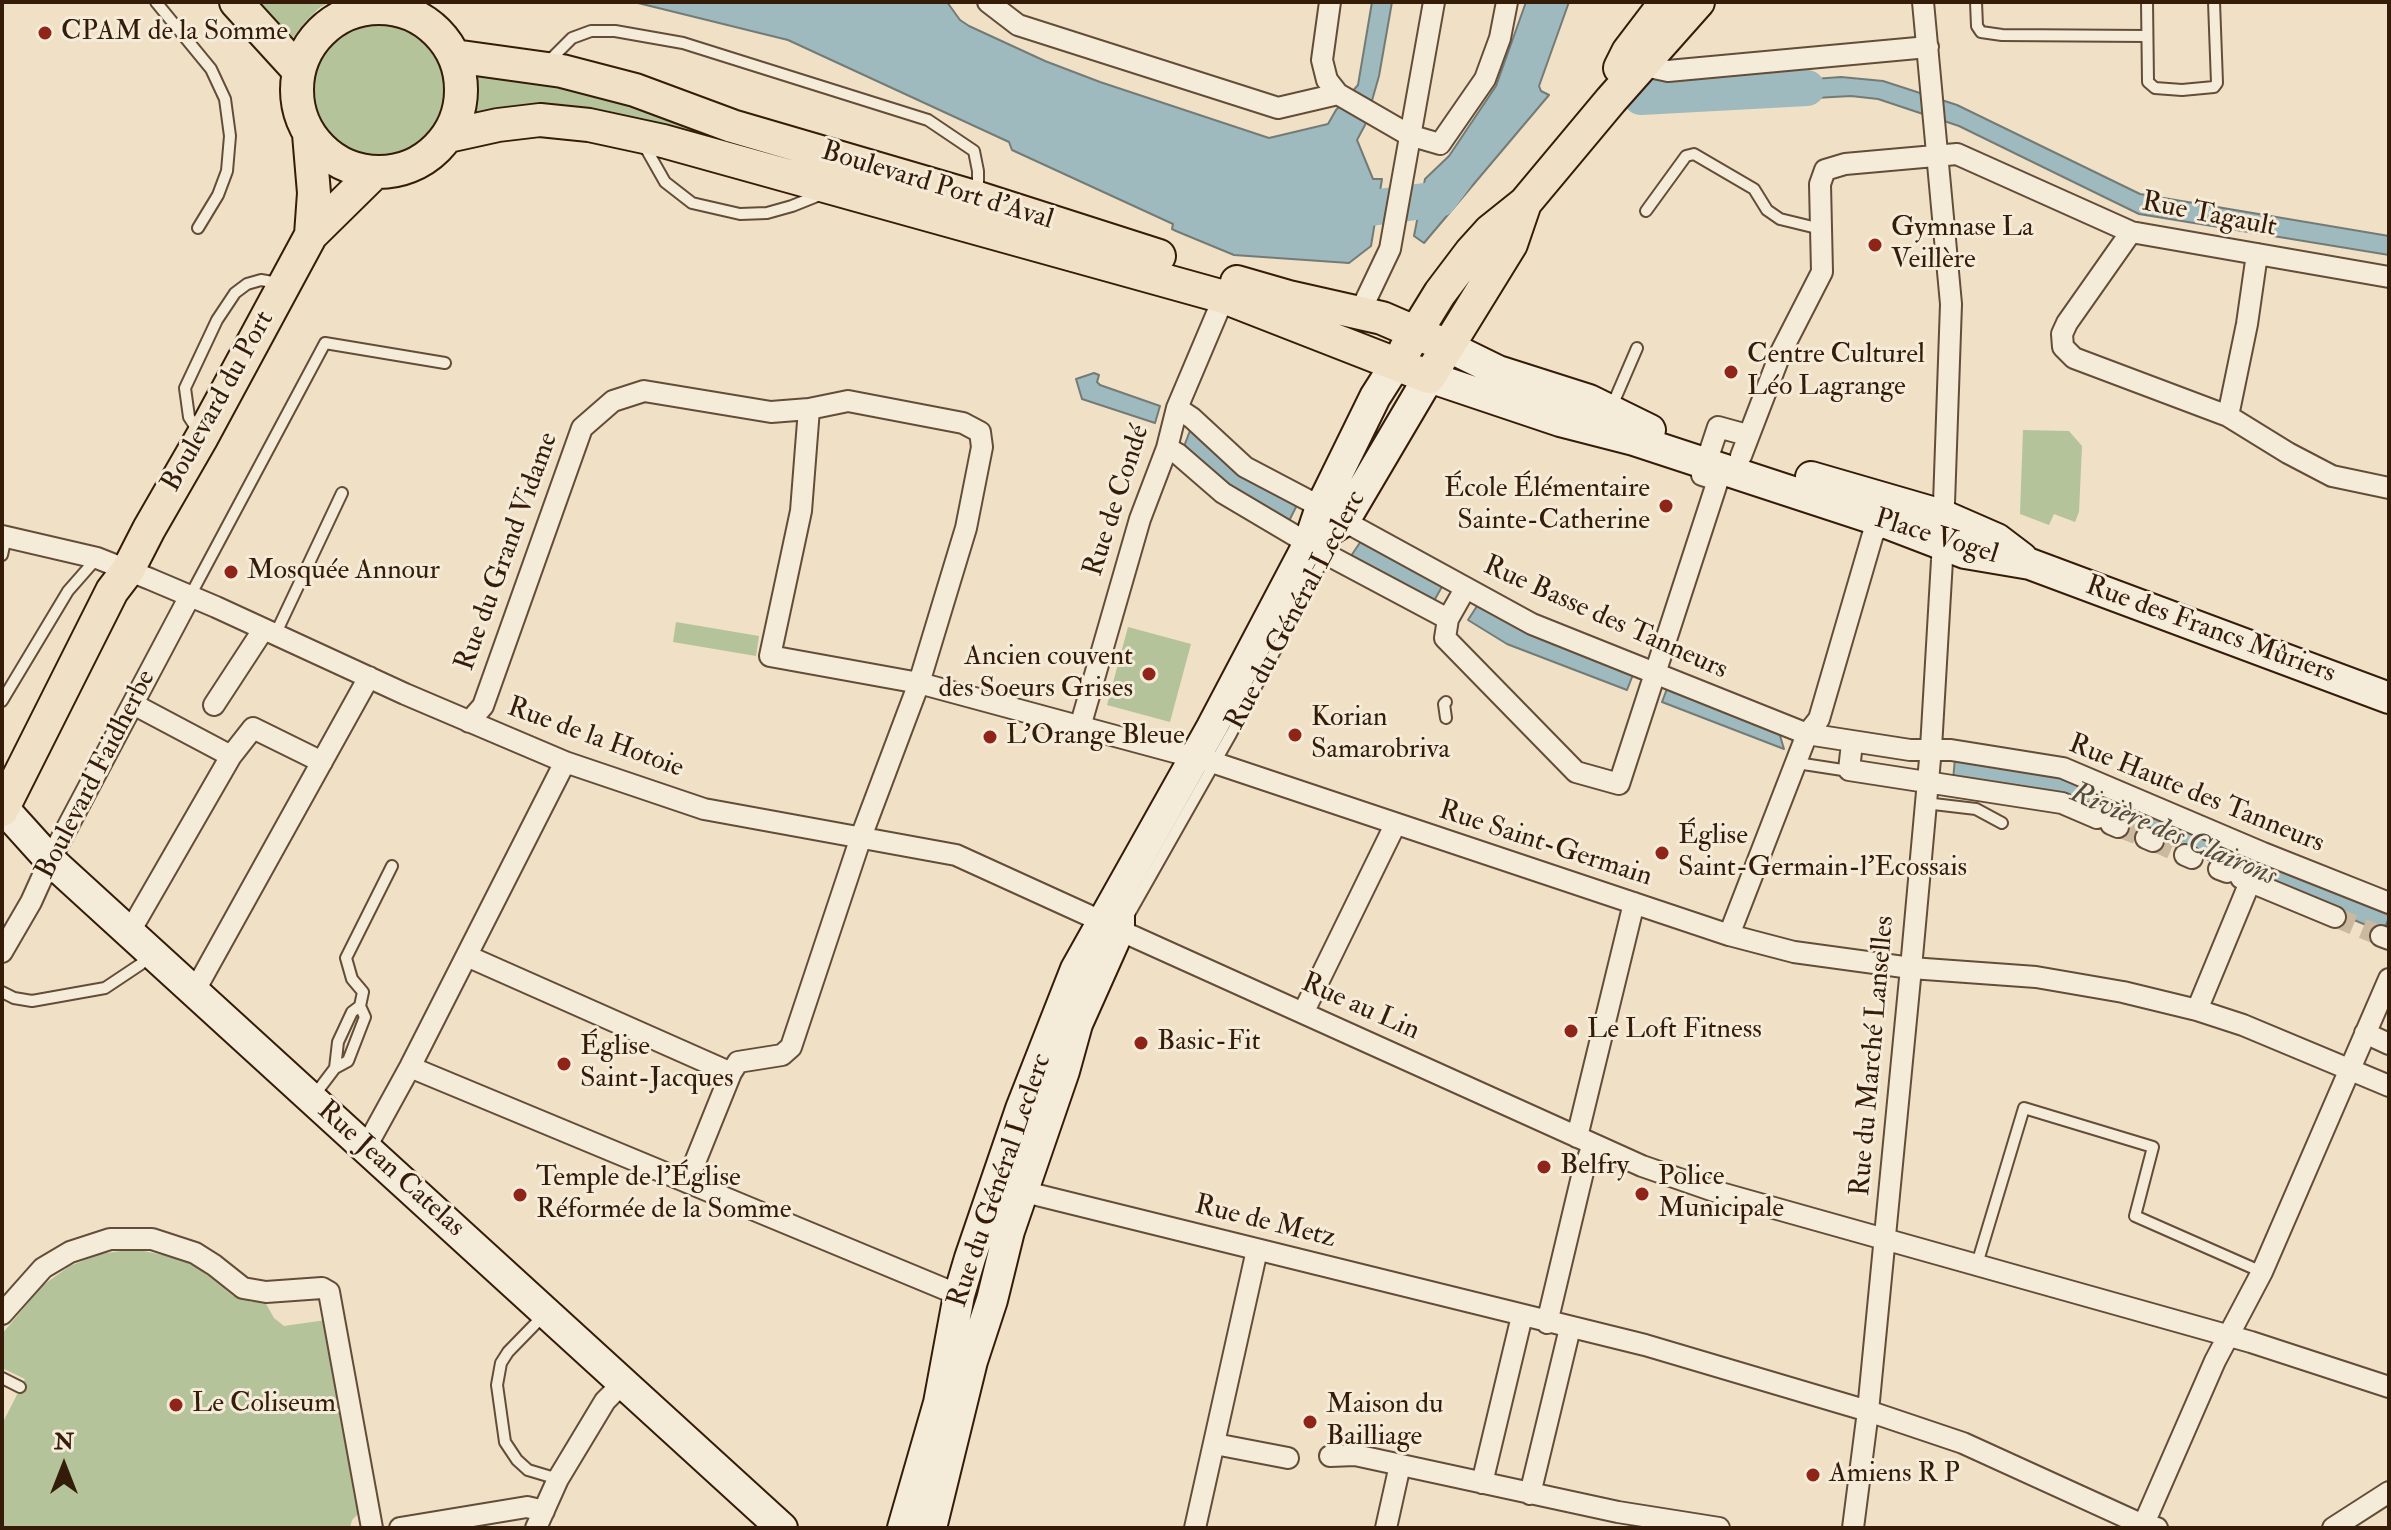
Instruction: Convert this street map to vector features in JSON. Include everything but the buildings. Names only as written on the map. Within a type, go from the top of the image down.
[{"type":"main road","points":[[236,2],[299,71]]},
{"type":"main road","points":[[1611,100],[1614,79],[1628,52],[1666,2]]},
{"type":"main road","points":[[1396,364],[1440,293],[1471,252],[1490,231],[1525,203],[1698,2]]},
{"type":"main road","points":[[385,5],[421,19],[446,41],[461,76],[462,97],[448,136],[435,150],[420,162],[402,169],[375,172],[337,161],[317,145],[300,114],[296,93],[299,71],[307,49],[322,30],[342,16],[385,5]]},
{"type":"main road","name":"Boulevard Port d'Aval","points":[[454,56],[542,68],[635,90],[732,126],[978,198],[1232,280],[1289,297],[1360,312],[1447,346]]},
{"type":"main road","name":"Boulevard Port d'Aval","points":[[448,136],[468,130],[540,120],[589,125],[639,136],[1224,297],[1429,377]]},
{"type":"main road","name":"Boulevard du Port","points":[[309,134],[314,193],[311,235]]},
{"type":"main road","name":"Boulevard du Port","points":[[128,570],[311,235],[375,172]]},
{"type":"main road","points":[[1429,377],[1511,244],[1525,203]]},
{"type":"main road","points":[[1346,344],[1360,312]]},
{"type":"main road","name":"Place Vogel","points":[[1447,346],[1498,371],[1589,400],[1709,455],[1884,522],[1941,530]]},
{"type":"main road","name":"Rue du Général Leclerc","points":[[903,1528],[939,1403],[959,1295],[1064,1071],[1119,893],[1204,760],[1318,548],[1375,397],[1396,364]]},
{"type":"main road","name":"Place Vogel","points":[[1429,377],[1560,421],[1634,440],[1709,455],[1744,445],[1941,530],[1965,553],[2030,564]]},
{"type":"main road","name":"Rue du Général Leclerc","points":[[1332,514],[1429,377]]},
{"type":"main road","name":"Rue des Francs Mûriers","points":[[2030,564],[2389,698]]},
{"type":"main road","points":[[2,808],[112,591],[128,570]]},
{"type":"main road","name":"Rue Jean Catelas","points":[[2,808],[50,860],[782,1528]]},
{"type":"main road","name":"Rue du Général Leclerc","points":[[931,1528],[972,1361],[992,1300],[1007,1238],[1009,1190],[1076,969],[1110,925]]},
{"type":"street","points":[[988,2],[1018,25],[1278,108],[1338,94]]},
{"type":"street","points":[[1330,2],[1322,60],[1327,80],[1338,94],[1409,135],[1440,144],[1485,79],[1500,38],[1507,2]]},
{"type":"street","points":[[1360,312],[1390,249],[1434,2]]},
{"type":"street","name":"Rue du Marché Lanselles","points":[[1853,1528],[1868,1411],[1931,748],[1941,530],[1951,304],[1923,2]]},
{"type":"street","points":[[1646,62],[1654,68],[1668,71],[1928,47]]},
{"type":"street","name":"Rue Tagault","points":[[1821,229],[1820,184],[1825,170],[1845,164],[1957,154],[2131,232],[2389,277]]},
{"type":"street","points":[[1744,445],[1781,352],[1822,272],[1821,229]]},
{"type":"street","points":[[2131,232],[2062,334],[2063,347],[2074,358],[2228,416],[2332,476],[2389,488]]},
{"type":"street","points":[[2228,416],[2247,324],[2257,254]]},
{"type":"street","name":"Rue de Condé","points":[[1080,727],[1140,519],[1167,448],[1178,403],[1224,297]]},
{"type":"street","name":"Rue du Grand Vidame","points":[[469,722],[483,706],[582,428],[613,401],[644,391],[771,412],[809,409],[848,401],[963,423],[980,432],[982,447],[966,528],[919,683]]},
{"type":"street","name":"Rue Basse des Tanneurs","points":[[1178,403],[1245,467],[1532,624],[1807,734],[1852,743]]},
{"type":"street","name":"Rue Saint-Germain","points":[[809,409],[801,511],[770,656],[919,683],[1204,760],[1729,935],[1794,952],[1911,968],[2036,977],[2123,992],[2197,1010],[2243,1025],[2389,1086]]},
{"type":"street","points":[[1167,448],[1223,493],[1448,619]]},
{"type":"street","points":[[1465,589],[1448,619],[1445,638],[1472,674],[1576,772],[1619,784],[1718,480],[1702,475],[1709,455]]},
{"type":"street","points":[[1729,935],[1807,734],[1819,719],[1873,534],[1884,522]]},
{"type":"street","name":"Rue de la Hotoie","points":[[3,543],[97,558],[128,570],[565,762],[704,809],[956,855],[1110,925]]},
{"type":"street","name":"Boulevard Faidherbe","points":[[2,952],[190,596]]},
{"type":"street","points":[[214,705],[269,632]]},
{"type":"street","points":[[194,992],[369,677]]},
{"type":"street","points":[[687,1182],[738,1062],[782,1055],[791,1047],[861,837],[919,683]]},
{"type":"street","points":[[133,704],[231,756]]},
{"type":"street","points":[[140,942],[231,756],[253,728],[322,762]]},
{"type":"street","points":[[1852,743],[1849,773],[1927,781],[2062,803],[2109,823]]},
{"type":"street","name":"Rue Haute des Tanneurs","points":[[1852,743],[1910,750],[1931,748],[2063,768],[2389,903]]},
{"type":"street","points":[[366,1147],[565,762]]},
{"type":"street","points":[[1303,1013],[1395,825]]},
{"type":"street","points":[[2197,1010],[2234,876],[2335,917]]},
{"type":"street","points":[[1547,1323],[1583,1172],[1585,1141],[1634,903]]},
{"type":"street","name":"Rue au Lin","points":[[1110,925],[1642,1166],[1717,1192],[2230,1336],[2389,1387]]},
{"type":"street","points":[[467,956],[731,1073]]},
{"type":"street","points":[[2147,1527],[2215,1361],[2262,1272],[2389,979]]},
{"type":"street","points":[[2365,1033],[2389,1044]]},
{"type":"street","points":[[410,1067],[959,1295]]},
{"type":"street","name":"Rue de Metz","points":[[1009,1190],[1645,1345],[1868,1411],[1963,1443],[2147,1527]]},
{"type":"street","points":[[2,1314],[43,1268],[70,1252],[110,1239],[152,1239],[195,1253],[243,1288],[266,1292],[322,1288],[329,1292],[372,1528]]},
{"type":"street","points":[[1195,1528],[1257,1250]]},
{"type":"street","points":[[1482,1483],[1522,1316]]},
{"type":"street","points":[[1530,1494],[1570,1328]]},
{"type":"street","points":[[400,1528],[527,1507],[540,1520],[558,1479],[605,1401],[624,1382]]},
{"type":"street","points":[[1215,1444],[1288,1458]]},
{"type":"street","points":[[1330,1456],[1355,1455],[1482,1483],[1616,1520],[1719,1528]]},
{"type":"street","points":[[1386,1528],[1400,1465]]},
{"type":"street","points":[[2333,1528],[2389,1492]]},
{"type":"lane","points":[[156,2],[211,69],[225,99],[230,136],[227,171],[218,195],[198,228]]},
{"type":"lane","points":[[1976,2],[1977,26],[1981,32],[2146,36]]},
{"type":"lane","points":[[2147,2],[2148,82],[2155,88],[2182,90],[2214,87],[2217,83],[2214,2]]},
{"type":"lane","points":[[542,68],[572,38],[591,31],[615,31],[683,43],[928,120],[974,151],[978,198]]},
{"type":"lane","points":[[639,136],[665,182],[692,203],[740,214],[767,213],[836,188]]},
{"type":"lane","points":[[1646,211],[1686,156],[1694,154],[1754,189],[1767,210],[1780,219],[1821,229]]},
{"type":"lane","points":[[190,596],[325,343],[445,363]]},
{"type":"lane","points":[[1609,411],[1637,348]]},
{"type":"lane","points":[[269,632],[342,493]]},
{"type":"lane","points":[[2,701],[68,591],[97,558]]},
{"type":"lane","points":[[1446,702],[1446,718]]},
{"type":"lane","name":"Rue du Général Leclerc","points":[[1110,925],[1204,760]]},
{"type":"lane","points":[[1797,763],[1849,773]]},
{"type":"lane","points":[[1925,803],[1976,809],[2002,823]]},
{"type":"lane","points":[[312,1099],[335,1068],[348,1061],[365,1017],[360,1006],[363,992],[352,979],[346,958],[392,866]]},
{"type":"lane","points":[[2,992],[32,1001],[105,988],[141,964],[140,942]]},
{"type":"lane","points":[[1977,1264],[2024,1108],[2153,1147],[2135,1216],[2262,1272]]},
{"type":"lane","points":[[995,1238],[999,1224]]},
{"type":"lane","points":[[547,1312],[508,1352],[501,1363],[497,1385],[505,1442],[528,1470],[558,1479]]},
{"type":"lane","points":[[934,1462],[966,1341]]},
{"type":"lane","points":[[2,1378],[20,1387]]},
{"type":"green space","points":[[251,2],[330,2],[319,8],[291,40]]},
{"type":"green space","points":[[376,19],[402,24],[425,39],[440,62],[445,88],[440,114],[425,137],[402,152],[376,157],[350,152],[327,137],[312,114],[307,88],[312,62],[327,39],[350,24]]},
{"type":"green space","points":[[470,69],[552,80],[725,140],[724,143],[470,119],[474,89]]},
{"type":"green space","points":[[2023,430],[2069,431],[2082,446],[2079,512],[2075,522],[2054,514],[2049,525],[2020,514]]},
{"type":"green space","points":[[676,622],[759,636],[756,656],[673,642]]},
{"type":"green space","points":[[1128,627],[1191,644],[1170,722],[1107,705]]},
{"type":"green space","name":"Le Coliseum","points":[[134,1249],[177,1258],[197,1267],[233,1296],[265,1302],[274,1318],[284,1326],[326,1320],[359,1513],[352,1520],[350,1528],[2,1528],[2,1424],[25,1379],[2,1368],[2,1334],[43,1285],[70,1266],[100,1254]]},
{"type":"water","points":[[634,2],[947,2],[960,20],[969,26],[1045,61],[1269,138],[1328,124],[1358,85],[1372,2],[1392,2],[1379,76],[1365,125],[1357,140],[1373,179],[1382,179],[1371,246],[1349,263],[1234,255],[1176,231],[1172,229],[1173,224],[1012,150],[1009,142],[788,40]]},
{"type":"water","points":[[1526,2],[1569,2],[1539,86],[1549,95],[1424,243],[1414,236],[1425,179],[1449,156],[1496,86]]},
{"type":"water","points":[[1841,77],[1883,81],[1957,105],[2140,194],[2389,236],[2389,255],[2139,214],[1959,126],[1878,99],[1851,96],[1761,101],[1760,83]]},
{"type":"water","points":[[1734,85],[1735,102],[1636,107],[1644,91]]},
{"type":"water","points":[[1094,373],[1099,375],[1097,382],[1100,385],[1160,406],[1155,423],[1082,399],[1076,379]]},
{"type":"water","points":[[1191,428],[1298,503],[1289,521],[1231,489],[1183,449]]},
{"type":"water","points":[[1363,538],[1444,583],[1434,601],[1351,556]]},
{"type":"water","points":[[1479,603],[1634,672],[1627,690],[1507,644],[1468,620]]},
{"type":"water","points":[[1668,686],[1778,729],[1784,749],[1662,702]]},
{"type":"water","name":"Rivière des Clairons","points":[[1955,758],[2067,779],[2389,913],[2389,918],[2383,932],[2064,800],[1953,780]]},
{"type":"waterway","points":[[1641,97],[1807,88]]},
{"type":"waterway","points":[[1333,187],[1371,208],[1439,199],[1456,176]]},
{"type":"tunnel","points":[[2118,827],[2146,838]]},
{"type":"tunnel","points":[[2153,841],[2185,855]]},
{"type":"tunnel","points":[[2335,917],[2381,936]]},
{"type":"place","name":"CPAM de la Somme","points":[[45,33]]},
{"type":"place","name":"Gymnase La Veillère","points":[[1875,245]]},
{"type":"place","name":"Centre Culturel Léo Lagrange","points":[[1731,372]]},
{"type":"place","name":"École Élémentaire Sainte-Catherine","points":[[1666,506]]},
{"type":"place","name":"Mosquée Annour","points":[[231,572]]},
{"type":"place","name":"Ancien couvent des Soeurs Grises","points":[[1149,674]]},
{"type":"place","name":"Korian Samarobriva","points":[[1295,735]]},
{"type":"place","name":"L'Orange Bleue","points":[[990,737]]},
{"type":"place","name":"Église Saint-Germain-l'Ecossais","points":[[1662,853]]},
{"type":"place","name":"Le Loft Fitness","points":[[1571,1031]]},
{"type":"place","name":"Basic-Fit","points":[[1141,1043]]},
{"type":"place","name":"Église Saint-Jacques","points":[[564,1064]]},
{"type":"place","name":"Belfry","points":[[1544,1167]]},
{"type":"place","name":"Police Municipale","points":[[1642,1194]]},
{"type":"place","name":"Temple de l'Église Réformée de la Somme","points":[[520,1195]]},
{"type":"place","name":"Le Coliseum","points":[[176,1405]]},
{"type":"place","name":"Maison du Bailliage","points":[[1310,1422]]},
{"type":"place","name":"Amiens R P","points":[[1813,1475]]}]
